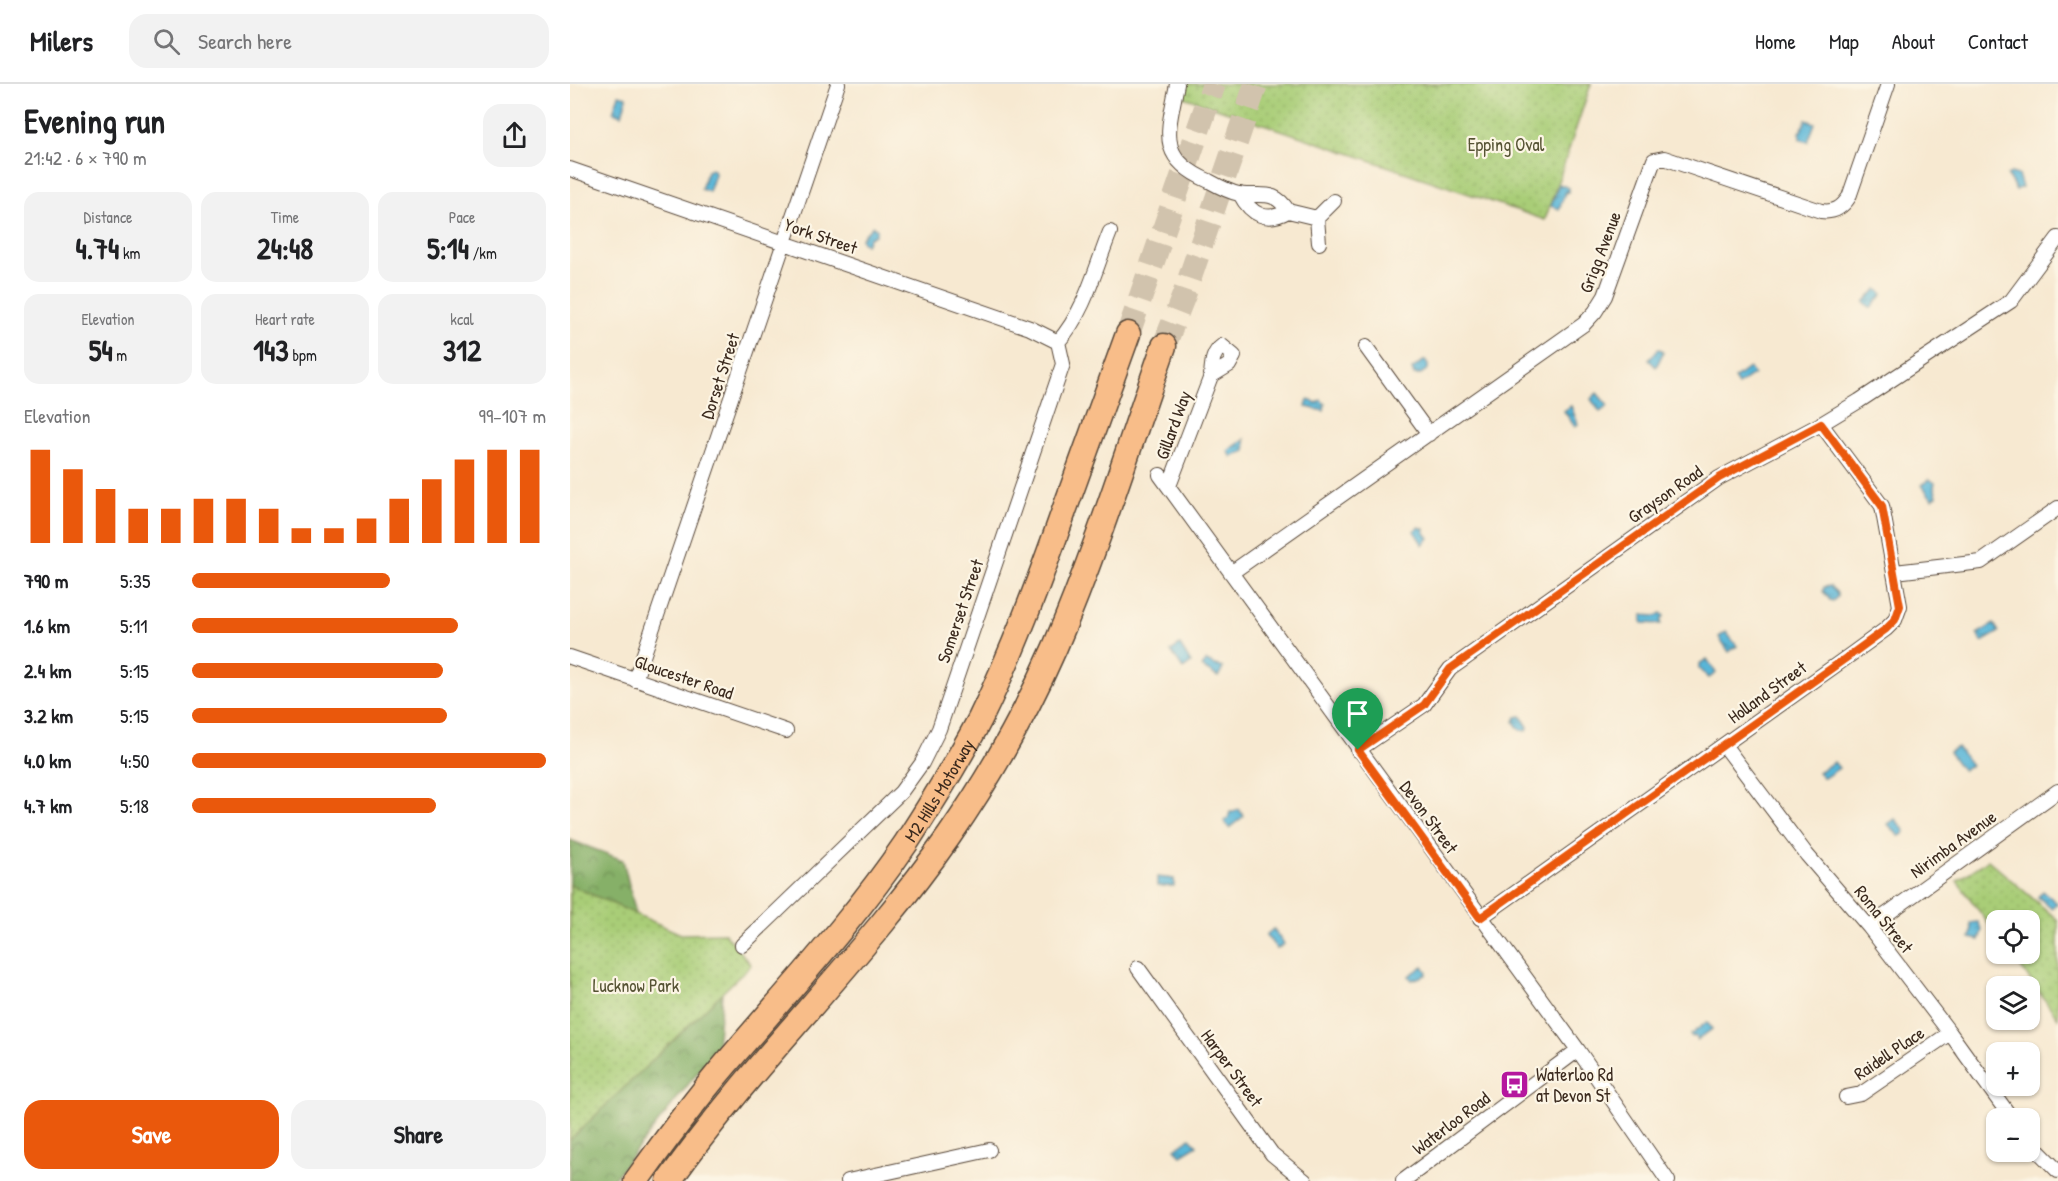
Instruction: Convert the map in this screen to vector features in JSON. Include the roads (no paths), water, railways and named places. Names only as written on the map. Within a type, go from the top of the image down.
[{"type":"highway","name":"M2 Hills Motorway","points":[[636,1181],[714,1078],[825,951],[906,843],[944,783],[979,720],[1014,643],[1128,334]]},
{"type":"highway","name":"M2 Hills Motorway","points":[[669,1181],[687,1155],[744,1086],[859,953],[913,886],[984,782],[1024,711],[1054,648],[1083,578],[1164,346]]},
{"type":"street","name":"Dorset Street","points":[[635,680],[838,84]]},
{"type":"street","points":[[1177,84],[1170,125],[1170,144],[1180,164],[1194,174],[1240,194],[1252,193],[1276,197],[1282,201],[1288,211],[1317,218]]},
{"type":"street","name":"Grigg Avenue","points":[[1231,573],[1584,324],[1605,296],[1654,160],[1664,158],[1821,211],[1835,210],[1849,197],[1888,84]]},
{"type":"street","name":"York Street","points":[[570,169],[1030,328],[1058,342]]},
{"type":"street","points":[[1240,194],[1247,207],[1266,217],[1280,216],[1288,211]]},
{"type":"street","points":[[1319,243],[1317,218],[1334,201]]},
{"type":"street","points":[[1058,342],[1069,330],[1080,308],[1110,232]]},
{"type":"street","name":"Grayson Road","points":[[1358,750],[1424,705],[1450,669],[1719,478],[1821,424],[1859,401],[2011,301],[2058,237]]},
{"type":"street","name":"Somerset Street","points":[[742,945],[901,792],[921,764],[939,729],[1063,364],[1058,342]]},
{"type":"street","points":[[1366,347],[1429,434]]},
{"type":"street","name":"Gillard Way","points":[[1169,486],[1211,376]]},
{"type":"street","name":"Holland Street","points":[[1480,918],[1886,629],[1895,620],[1900,606],[1882,506],[1821,424]]},
{"type":"street","name":"Devon Street","points":[[1160,475],[1578,1050],[1668,1181]]},
{"type":"street","points":[[1895,572],[1981,562],[2058,508]]},
{"type":"street","name":"Gloucester Road","points":[[570,657],[786,730]]},
{"type":"street","name":"Roma Street","points":[[1724,745],[1807,855],[1869,927],[2004,1108]]},
{"type":"street","name":"Nirimba Avenue","points":[[1869,927],[2058,791]]},
{"type":"street","name":"Harper Street","points":[[1138,968],[1272,1154],[1305,1181]]},
{"type":"street","name":"Raidell Place","points":[[1846,1097],[1861,1094],[1950,1033]]},
{"type":"street","name":"Waterloo Road","points":[[1403,1181],[1578,1050]]},
{"type":"street","points":[[848,1181],[989,1150]]},
{"type":"street","points":[[2040,1153],[2058,1171]]},
{"type":"water","points":[[619,95],[627,97],[622,115],[613,112]]},
{"type":"water","points":[[1806,120],[1815,123],[1808,142],[1800,139],[1800,133]]},
{"type":"water","points":[[711,169],[715,174],[709,192],[701,189],[707,171]]},
{"type":"water","points":[[2011,173],[2018,175],[2022,187],[2016,190],[2007,175]]},
{"type":"water","points":[[1559,184],[1569,188],[1559,209],[1551,206]]},
{"type":"water","points":[[873,226],[877,229],[875,235],[869,238],[866,244],[862,242],[861,238]]},
{"type":"water","points":[[1877,289],[1883,294],[1871,308],[1865,301]]},
{"type":"water","points":[[1658,349],[1663,353],[1656,367],[1649,360]]},
{"type":"water","points":[[1425,360],[1428,369],[1419,375],[1414,375],[1412,369]]},
{"type":"water","points":[[1749,368],[1754,374],[1738,385],[1734,379]]},
{"type":"water","points":[[1597,393],[1608,406],[1600,412],[1591,399]]},
{"type":"water","points":[[1308,400],[1317,403],[1321,400],[1325,404],[1324,411],[1306,407]]},
{"type":"water","points":[[1571,406],[1578,424],[1575,427],[1564,411]]},
{"type":"water","points":[[1245,439],[1246,451],[1232,457],[1228,451]]},
{"type":"water","points":[[1929,479],[1935,483],[1937,496],[1932,499],[1922,485]]},
{"type":"water","points":[[1419,527],[1424,529],[1429,538],[1423,545],[1414,531]]},
{"type":"water","points":[[1830,586],[1837,595],[1833,601],[1823,591],[1824,587]]},
{"type":"water","points":[[1661,613],[1664,616],[1661,624],[1642,623],[1642,615],[1656,616]]},
{"type":"water","points":[[1994,624],[1999,632],[1982,642],[1977,634]]},
{"type":"water","points":[[1726,632],[1737,646],[1729,652],[1719,637]]},
{"type":"water","points":[[1180,645],[1191,663],[1183,669],[1171,651]]},
{"type":"water","points":[[1707,659],[1716,673],[1709,678],[1699,668],[1699,664]]},
{"type":"water","points":[[1206,661],[1223,668],[1218,677],[1202,667]]},
{"type":"water","points":[[1521,716],[1528,727],[1527,731],[1520,730],[1514,722],[1516,717]]},
{"type":"water","points":[[1957,747],[1971,765],[1963,771],[1949,752]]},
{"type":"water","points":[[1834,762],[1839,768],[1824,778],[1818,772]]},
{"type":"water","points":[[1238,809],[1244,816],[1229,828],[1224,821],[1228,819],[1230,812]]},
{"type":"water","points":[[1895,819],[1905,831],[1904,834],[1899,836],[1888,824]]},
{"type":"water","points":[[1157,877],[1174,879],[1174,886],[1157,886]]},
{"type":"water","points":[[2043,891],[2057,903],[2052,909],[2038,897]]},
{"type":"water","points":[[1978,922],[1982,930],[1979,940],[1970,938],[1971,923]]},
{"type":"water","points":[[1273,929],[1284,944],[1277,949],[1266,935]]},
{"type":"water","points":[[1423,966],[1427,972],[1426,975],[1412,980],[1409,976]]},
{"type":"water","points":[[1707,1022],[1712,1029],[1697,1040],[1695,1036],[1690,1035]]},
{"type":"water","points":[[1190,1138],[1197,1145],[1181,1155],[1175,1149]]},
{"type":"tunnel","points":[[1128,334],[1214,84]]},
{"type":"tunnel","points":[[1164,346],[1184,295],[1256,84]]},
{"type":"place","name":"Waterloo Rd at Devon St","points":[[1515,1084]]},
{"type":"park label","name":"Epping Oval","points":[[1506,144]]},
{"type":"park label","name":"Lucknow Park","points":[[636,985]]}]
